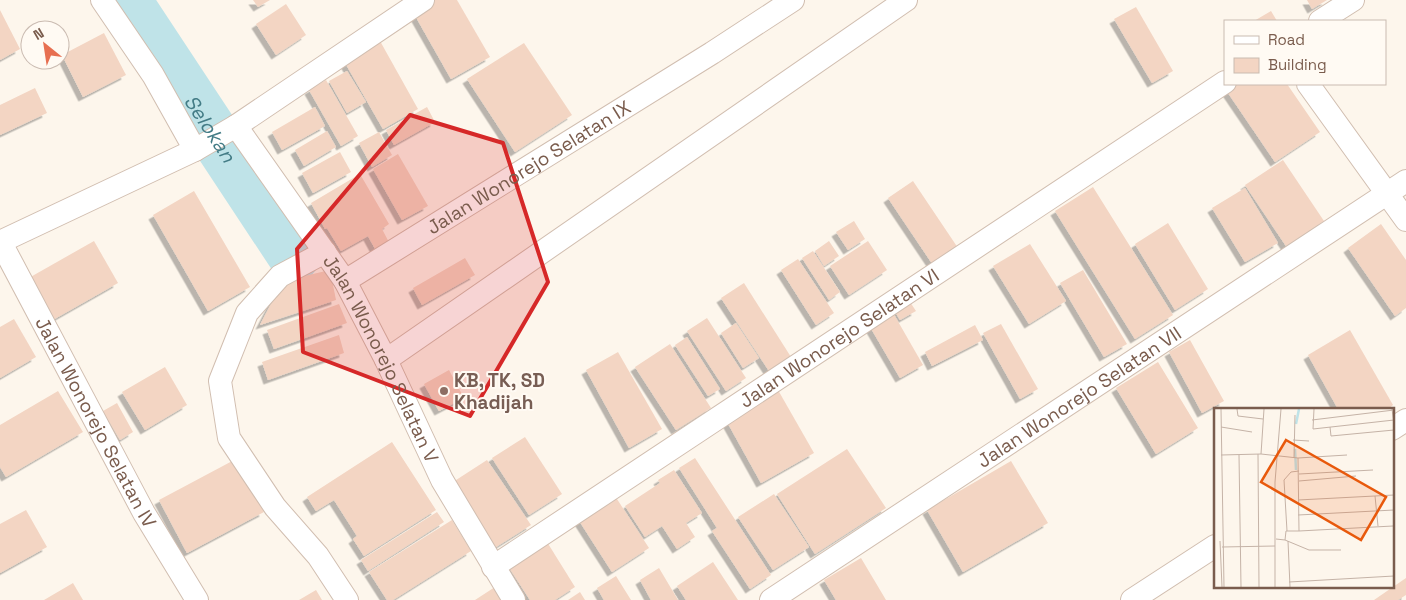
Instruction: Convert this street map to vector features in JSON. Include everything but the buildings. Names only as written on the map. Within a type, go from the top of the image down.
[{"type":"street","points":[[102,0],[200,146]]},
{"type":"street","points":[[0,242],[200,146],[231,129],[313,76],[423,0]]},
{"type":"street","name":"Jalan Wonorejo Selatan IX","points":[[345,281],[712,53],[793,0]]},
{"type":"street","points":[[386,360],[906,0]]},
{"type":"street","points":[[1322,20],[1353,0]]},
{"type":"street","name":"Jalan Wonorejo Selatan VI","points":[[493,567],[1184,107],[1224,83]]},
{"type":"street","points":[[1309,85],[1406,220]]},
{"type":"street","name":"Jalan Wonorejo Selatan V","points":[[231,129],[345,281],[386,360],[442,480],[514,600]]},
{"type":"street","name":"Jalan Wonorejo Selatan VII","points":[[771,600],[1406,181]]},
{"type":"street","name":"Jalan Wonorejo Selatan IV","points":[[0,242],[144,513],[197,600]]},
{"type":"street","points":[[325,252],[280,276],[247,313],[220,381],[228,438],[275,507],[318,556],[347,600]]},
{"type":"street","points":[[1394,428],[1406,420]]},
{"type":"street","points":[[1132,600],[1214,547]]},
{"type":"highlighted area","points":[[410,115],[503,143],[548,282],[470,416],[303,352],[297,249]]},
{"type":"waterway","name":"Selokan","points":[[125,0],[294,256]]},
{"type":"place","name":"KB, TK, SD Khadijah","points":[[444,391]]}]
